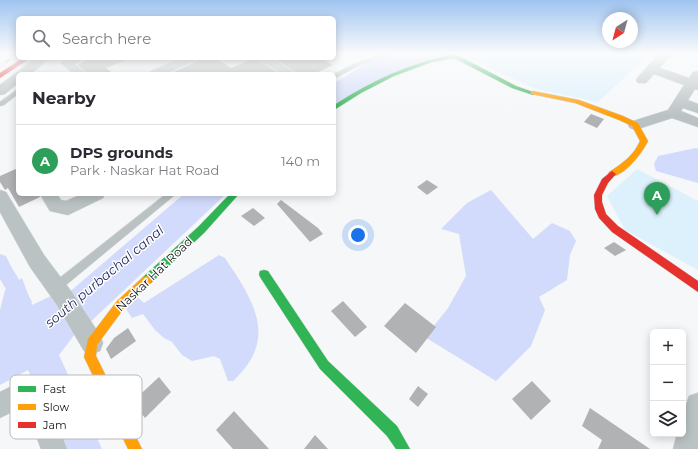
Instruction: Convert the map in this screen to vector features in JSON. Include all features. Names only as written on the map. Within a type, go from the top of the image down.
[{"type":"street","points":[[336,107],[359,92],[395,74]]},
{"type":"street","points":[[489,74],[514,87],[530,92],[577,100],[635,125],[644,141],[642,151],[629,163],[604,180],[597,195],[598,208],[604,219],[616,229],[698,287]]},
{"type":"street","points":[[642,80],[647,74]]},
{"type":"street","points":[[669,74],[696,82],[677,108]]},
{"type":"street","points":[[1,100],[16,81]]},
{"type":"street","points":[[677,108],[698,123]]},
{"type":"street","points":[[635,125],[677,108],[698,109]]},
{"type":"street","points":[[0,196],[37,261],[60,292],[92,343],[90,357],[99,375]]},
{"type":"street","points":[[49,196],[56,206],[68,208],[93,196]]},
{"type":"street","name":"Naskar Hat Road","points":[[92,343],[121,304],[201,230],[233,196]]},
{"type":"street","points":[[264,274],[324,365],[392,431],[403,449]]},
{"type":"street","points":[[0,406],[10,400]]},
{"type":"street","points":[[686,449],[698,405]]},
{"type":"street","points":[[50,439],[54,449]]},
{"type":"street","points":[[130,439],[135,449]]},
{"type":"lane","points":[[1,100],[16,92]]},
{"type":"lane","points":[[1,100],[12,103]]},
{"type":"lane","points":[[60,292],[170,196]]},
{"type":"shaded area","points":[[503,74],[628,74],[598,102],[533,88]]},
{"type":"shaded area","points":[[637,169],[698,201],[698,270],[625,230],[607,196]]},
{"type":"water","points":[[349,74],[394,74],[336,103],[336,82]]},
{"type":"water","points":[[696,148],[698,149],[698,183],[656,171],[654,164],[658,156]]},
{"type":"water","points":[[491,190],[533,239],[552,223],[570,231],[576,241],[570,255],[567,280],[539,297],[545,310],[531,346],[496,381],[425,337],[448,308],[466,276],[459,234],[441,229],[467,203]]},
{"type":"water","name":"south purbachal canal","points":[[182,196],[224,196],[86,326],[67,294]]},
{"type":"water","points":[[219,255],[225,258],[245,289],[257,320],[258,335],[255,350],[247,365],[233,381],[228,381],[220,359],[214,356],[192,361],[182,355],[172,342],[164,338],[155,330],[143,314],[132,318],[123,304],[135,295],[144,303]]},
{"type":"water","points":[[22,278],[32,305],[51,296],[75,334],[59,355],[68,375],[30,375],[28,370],[19,375],[10,375],[10,380],[0,385],[0,310],[5,290]]},
{"type":"water","points":[[56,439],[97,439],[102,449],[60,449]]},
{"type":"building","points":[[591,114],[604,119],[597,128],[584,122]]},
{"type":"building","points":[[16,169],[16,196],[40,197],[19,207],[8,188],[5,190],[0,182],[0,176]]},
{"type":"building","points":[[427,180],[438,187],[427,195],[417,187]]},
{"type":"building","points":[[281,200],[318,228],[323,234],[310,242],[277,204]]},
{"type":"building","points":[[253,208],[265,218],[254,226],[241,216]]},
{"type":"building","points":[[614,242],[626,250],[615,256],[604,248]]},
{"type":"building","points":[[343,301],[367,327],[355,337],[331,311]]},
{"type":"building","points":[[405,303],[436,327],[416,353],[384,326]]},
{"type":"building","points":[[128,328],[136,341],[111,359],[106,349],[114,338]]},
{"type":"building","points":[[159,377],[171,392],[145,418],[142,414],[142,393]]},
{"type":"building","points":[[532,381],[551,401],[531,420],[512,399]]},
{"type":"building","points":[[418,386],[428,394],[418,407],[409,399]]},
{"type":"building","points":[[590,408],[650,449],[598,449],[602,440],[582,426]]},
{"type":"building","points":[[234,411],[269,449],[233,449],[216,430]]},
{"type":"building","points":[[315,435],[328,449],[304,449]]},
{"type":"waterway","points":[[0,261],[9,280],[23,302]]},
{"type":"traffic: fast","points":[[336,107],[359,92],[395,74]]},
{"type":"traffic: fast","points":[[489,74],[514,87],[533,93]]},
{"type":"traffic: fast","points":[[147,280],[201,230],[233,196]]},
{"type":"traffic: fast","points":[[264,274],[324,365],[392,431],[403,449]]},
{"type":"traffic: slow","points":[[533,93],[577,101],[635,125],[644,141],[635,156],[612,174]]},
{"type":"traffic: slow","points":[[99,375],[90,357],[92,343],[121,304],[147,280]]},
{"type":"traffic: slow","points":[[130,439],[135,449]]},
{"type":"traffic: jam","points":[[612,174],[600,188],[597,202],[599,209],[608,223],[698,287]]},
{"type":"place","name":"DPS grounds","points":[[657,215]]}]
